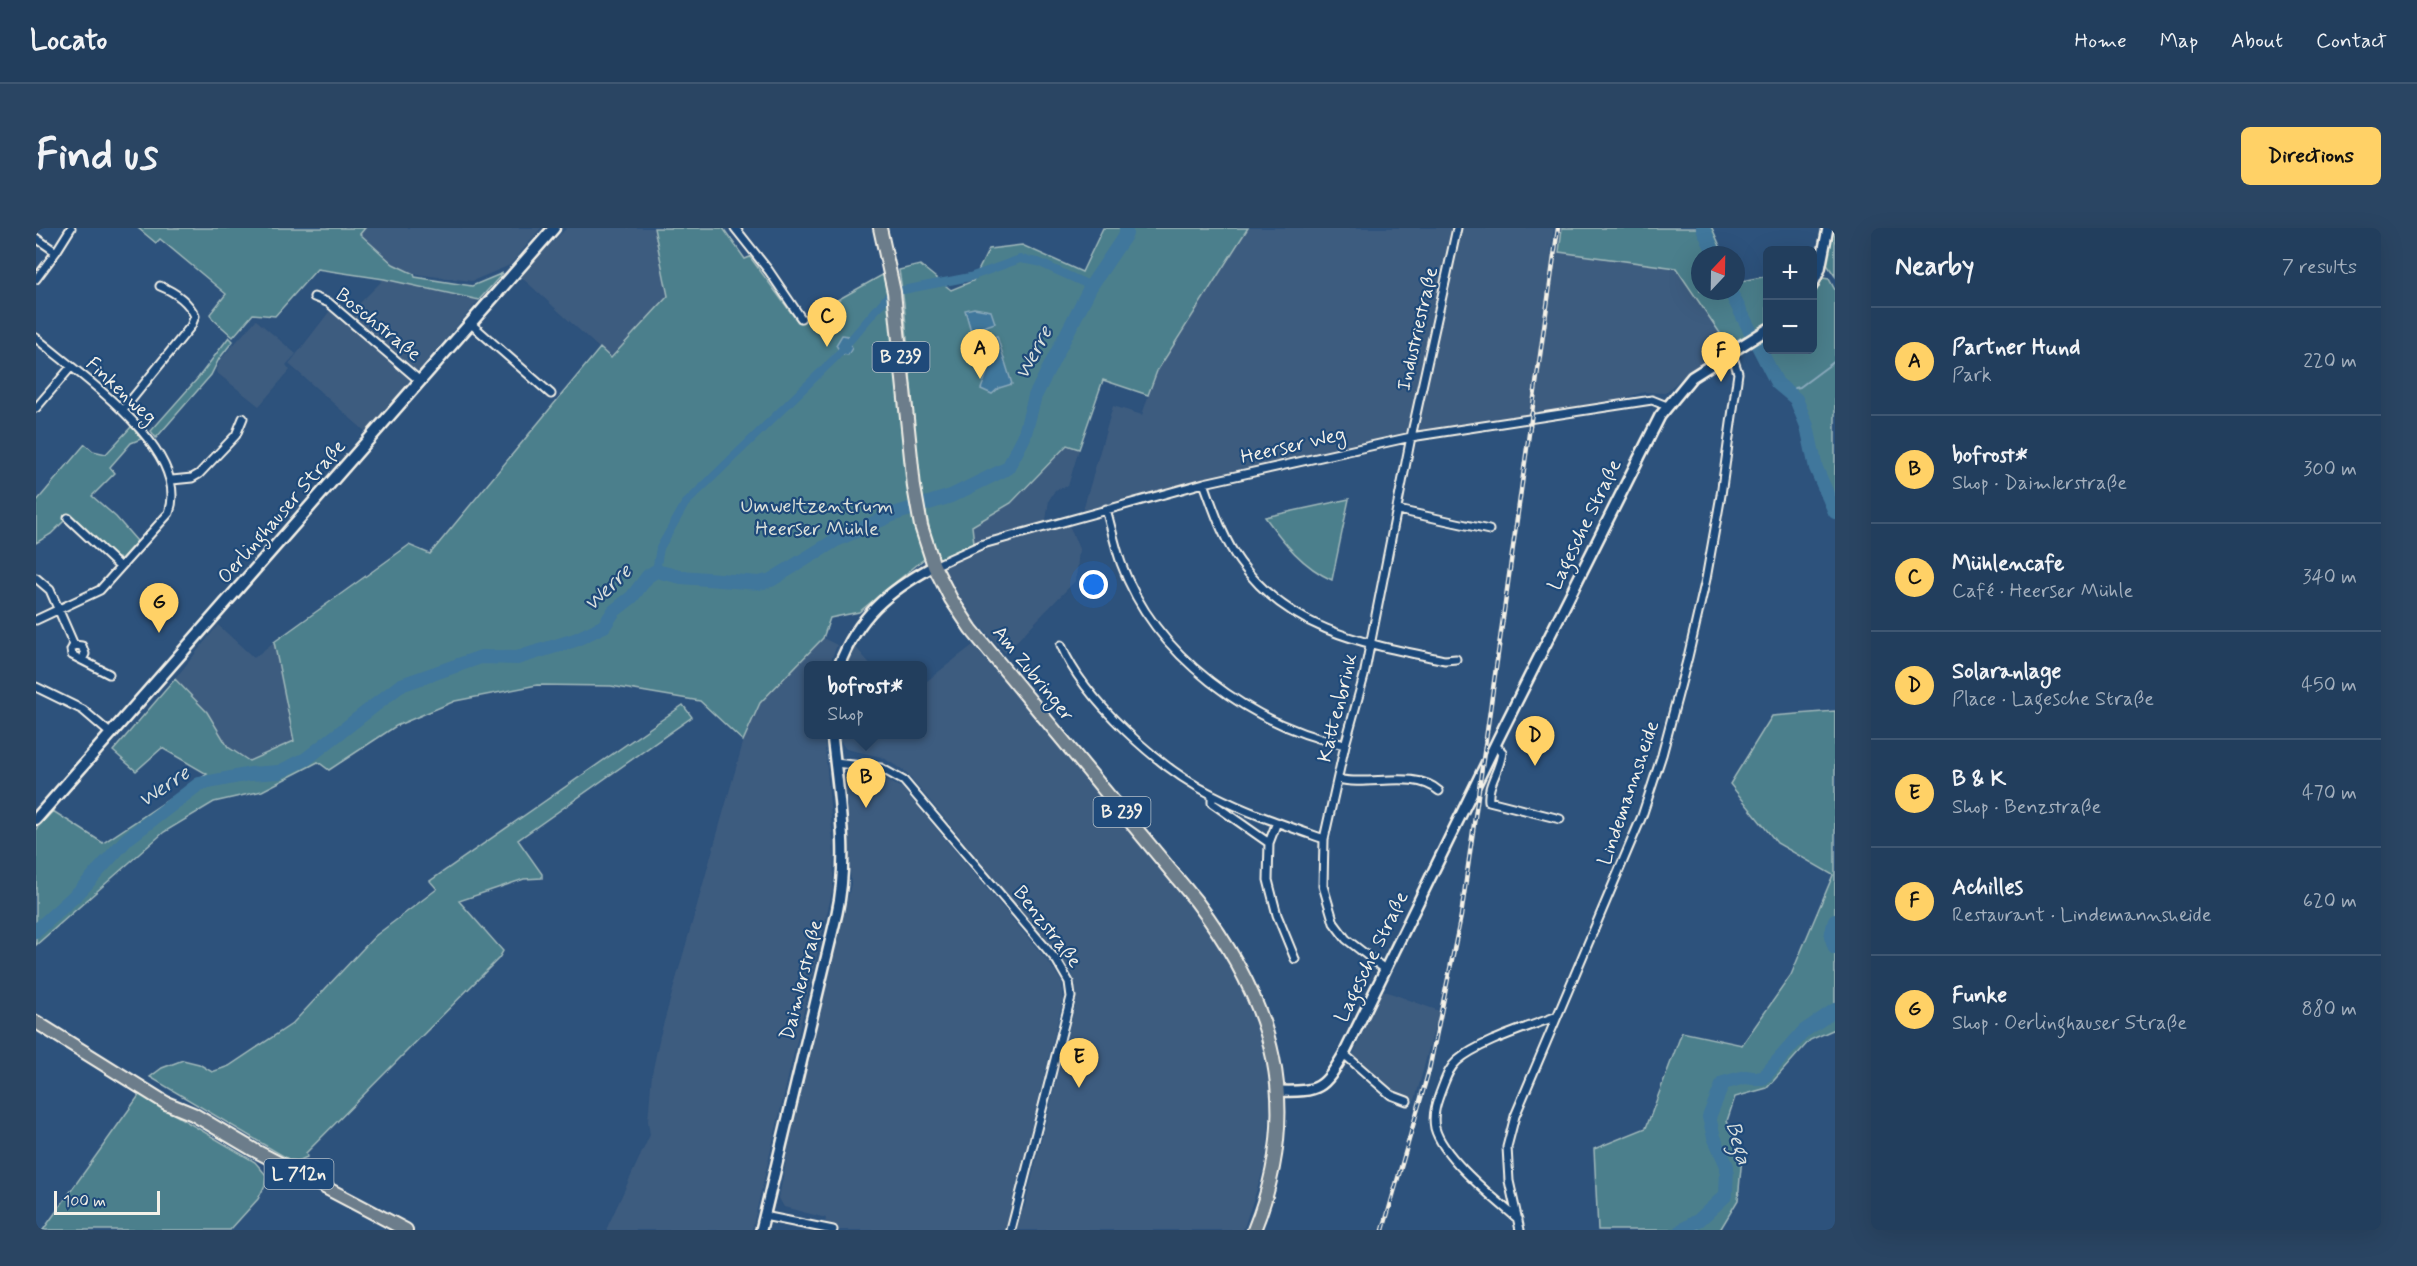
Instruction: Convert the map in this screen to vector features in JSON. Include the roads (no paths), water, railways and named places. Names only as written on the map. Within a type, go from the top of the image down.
[{"type":"main road","name":"Oerlinghauser Straße","points":[[36,819],[554,228]]},
{"type":"main road","name":"Am Zubringer","points":[[880,228],[894,292],[914,487],[921,526],[934,566],[951,599],[971,629],[1223,936],[1258,1004],[1273,1053],[1279,1091]]},
{"type":"main road","name":"L 712n","points":[[36,1012],[168,1100]]},
{"type":"main road","name":"L 712n","points":[[36,1022],[254,1150],[406,1230]]},
{"type":"main road","name":"B 239","points":[[1254,1230],[1267,1198],[1276,1160],[1279,1091]]},
{"type":"street","points":[[36,279],[71,228]]},
{"type":"street","points":[[735,228],[769,271],[801,318]]},
{"type":"street","name":"Industriestraße","points":[[1411,437],[1457,228]]},
{"type":"street","points":[[1817,275],[1828,228]]},
{"type":"street","points":[[36,238],[56,252]]},
{"type":"street","points":[[123,410],[191,326],[195,316],[190,306],[173,291],[160,286]]},
{"type":"street","name":"Boschstraße","points":[[314,297],[329,303],[420,381]]},
{"type":"street","points":[[470,323],[550,394]]},
{"type":"street","name":"Lagesche Straße","points":[[1279,1091],[1312,1091],[1330,1077],[1344,1054],[1495,745],[1650,435],[1667,406],[1692,377],[1763,332]]},
{"type":"street","name":"Finkenweg","points":[[36,338],[123,410],[148,438],[172,480]]},
{"type":"street","name":"Lindemannsheide","points":[[1520,1230],[1509,1181],[1507,1147],[1515,1116],[1642,816],[1680,689],[1706,579],[1721,495],[1738,373],[1735,349]]},
{"type":"street","points":[[36,408],[71,367]]},
{"type":"street","name":"Heerser Weg","points":[[934,566],[983,543],[1106,509],[1204,483],[1411,437],[1652,400],[1667,406]]},
{"type":"street","points":[[36,620],[100,590],[169,513],[172,503],[172,480],[192,478],[199,474],[236,435],[243,418]]},
{"type":"street","name":"Kattenbrink","points":[[1386,970],[1346,939],[1334,923],[1323,886],[1324,839],[1370,645],[1411,437]]},
{"type":"street","points":[[1204,483],[1219,523],[1239,561],[1260,586],[1293,614],[1330,631],[1370,645]]},
{"type":"street","points":[[1106,509],[1121,563],[1142,605],[1187,661],[1215,686],[1261,715],[1296,730],[1345,745]]},
{"type":"street","points":[[1398,510],[1489,530]]},
{"type":"street","points":[[68,518],[120,567]]},
{"type":"street","points":[[841,661],[852,636],[864,618],[901,587],[934,566]]},
{"type":"street","points":[[36,578],[50,590],[74,645],[71,650],[72,656],[109,674]]},
{"type":"street","points":[[1061,645],[1069,664],[1120,727],[1183,777],[1212,795],[1324,839]]},
{"type":"street","name":"Kattenbrink","points":[[1370,645],[1445,660],[1456,659]]},
{"type":"street","points":[[36,687],[83,710],[111,734]]},
{"type":"street","name":"Daimlerstraße","points":[[761,1230],[839,905],[843,861],[832,739]]},
{"type":"street","points":[[1495,745],[1502,752],[1501,766],[1488,791],[1489,801],[1560,819]]},
{"type":"street","name":"Benzstraße","points":[[835,763],[881,768],[904,781],[1057,961],[1069,982],[1071,997],[1011,1230]]},
{"type":"street","name":"Kattenbrink","points":[[1338,779],[1408,781],[1431,784],[1438,791]]},
{"type":"street","points":[[1212,795],[1212,802],[1269,843]]},
{"type":"street","points":[[1277,822],[1269,843],[1268,880],[1277,915],[1295,959]]},
{"type":"street","points":[[1518,1219],[1476,1182],[1446,1149],[1435,1128],[1435,1107],[1449,1071],[1457,1061],[1476,1049],[1557,1016]]},
{"type":"street","name":"Lagesche Straße","points":[[1344,1054],[1391,1095],[1407,1101]]},
{"type":"street","points":[[764,1216],[833,1230]]},
{"type":"waterway","name":"Werre","points":[[36,931],[80,891],[127,839],[199,784],[250,774],[279,772],[306,759],[401,685],[481,657],[517,658],[575,640],[604,626],[614,611],[632,597],[648,576],[656,571],[681,577],[759,583],[771,580],[836,540],[894,514],[951,496],[1008,468],[1024,437],[1035,396],[1091,286],[1126,234],[1126,228]]},
{"type":"waterway","name":"Bega","points":[[1703,228],[1711,246]]},
{"type":"waterway","points":[[903,290],[970,277],[1020,259],[1038,262],[1091,286]]},
{"type":"waterway","points":[[656,571],[660,548],[685,504],[835,358],[887,297]]},
{"type":"waterway","name":"Bega","points":[[1735,300],[1777,383],[1796,399],[1807,426],[1816,468],[1835,512]]},
{"type":"waterway","points":[[1785,390],[1800,387],[1835,361]]},
{"type":"waterway","name":"Bega","points":[[1835,920],[1831,936],[1835,948]]},
{"type":"waterway","name":"Bega","points":[[1682,1230],[1699,1220],[1726,1195],[1727,1166],[1714,1137],[1709,1117],[1723,1083],[1745,1077],[1762,1079],[1804,1031],[1835,1010]]},
{"type":"railway","points":[[1383,1230],[1429,1070],[1461,916],[1558,228]]},
{"type":"place","name":"Mühlencafe","points":[[827,347]]},
{"type":"place","name":"Partner Hund","points":[[980,379]]},
{"type":"place","name":"Achilles","points":[[1721,382]]},
{"type":"place","name":"Funke","points":[[159,633]]},
{"type":"place","name":"Solaranlage","points":[[1535,766]]},
{"type":"place","name":"bofrost*","points":[[866,808]]},
{"type":"place","name":"B & K","points":[[1079,1088]]},
{"type":"park label","name":"Umweltzentrum Heerser Mühle","points":[[817,518]]}]
